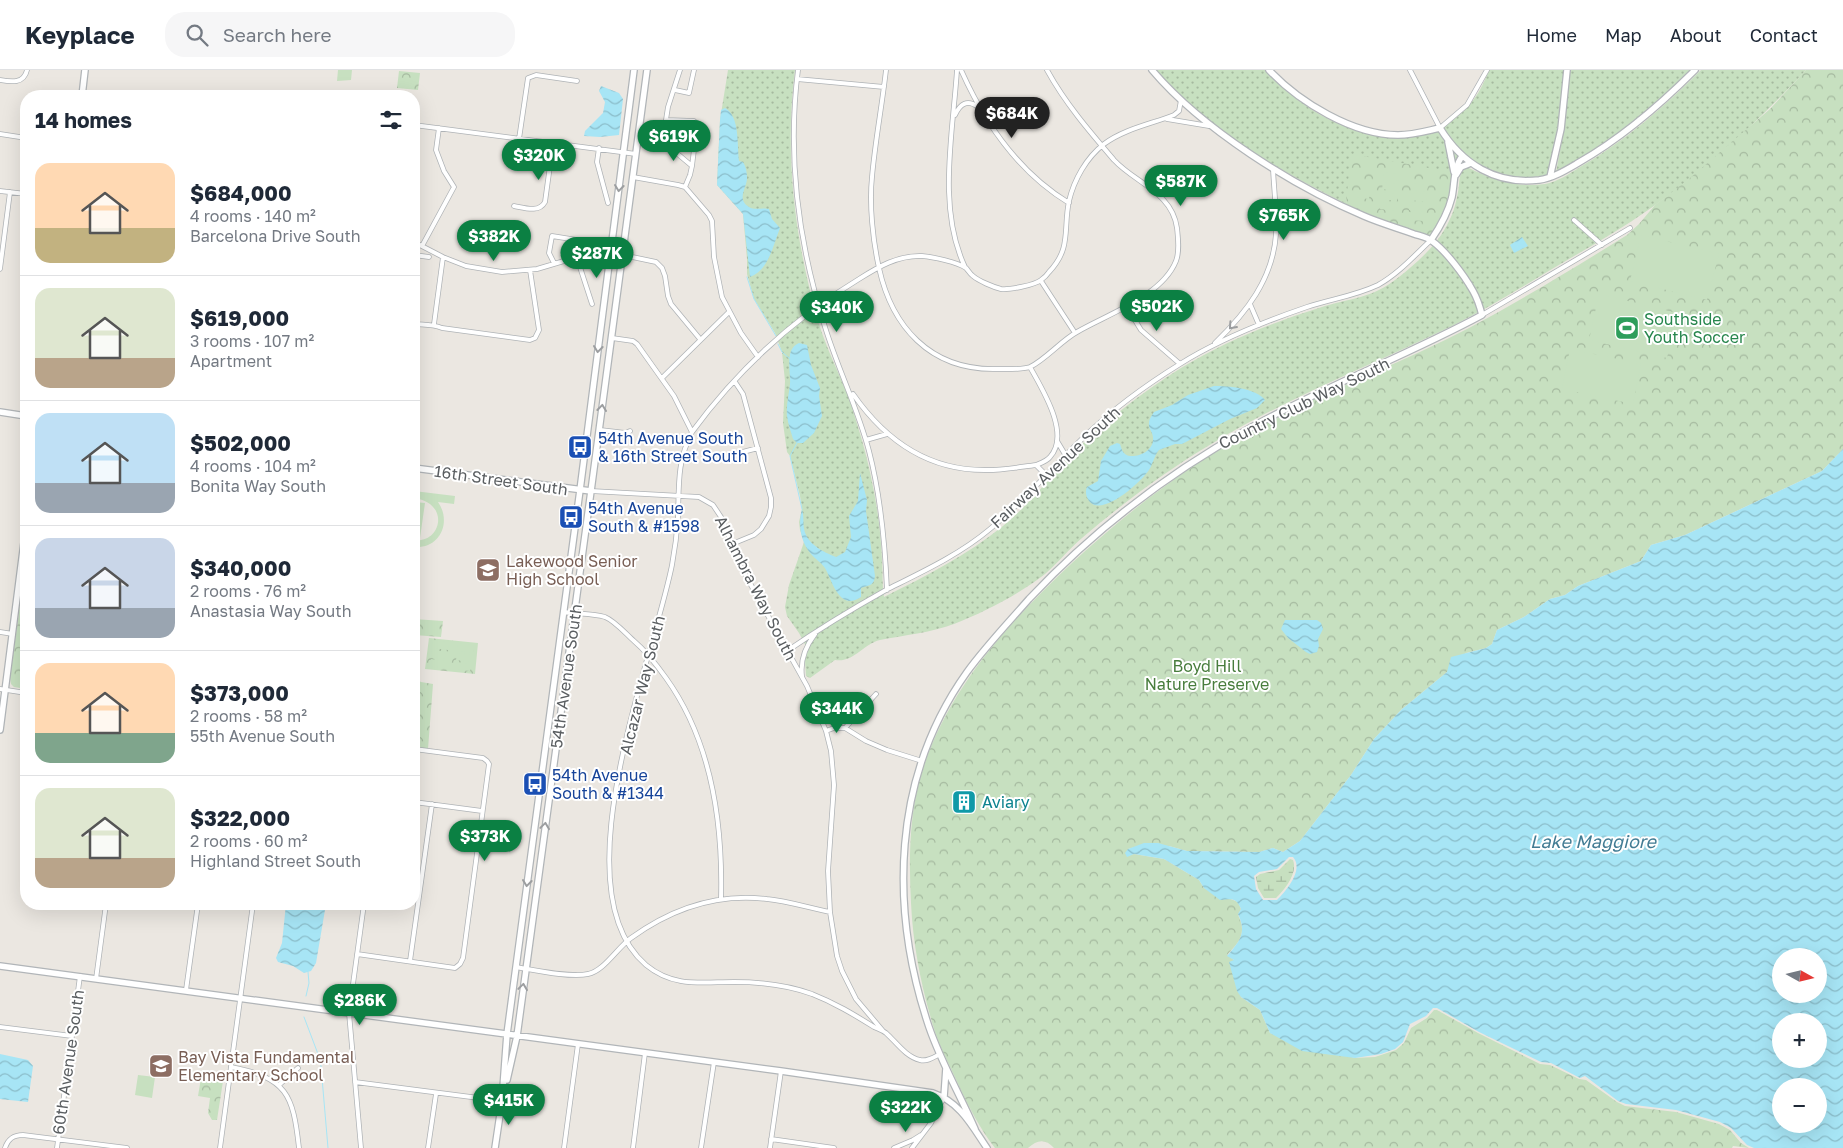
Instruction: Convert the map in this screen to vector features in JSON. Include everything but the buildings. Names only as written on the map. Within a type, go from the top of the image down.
[{"type":"street","points":[[0,80],[13,82],[20,80],[26,75],[27,70]]},
{"type":"street","points":[[83,90],[85,70]]},
{"type":"street","name":"54th Avenue South","points":[[496,1148],[502,1102],[507,1034],[634,70]]},
{"type":"street","name":"54th Avenue South","points":[[502,1102],[516,1036],[526,968],[647,70]]},
{"type":"street","points":[[680,70],[668,107],[663,139],[667,145],[692,166]]},
{"type":"street","points":[[675,90],[689,93],[694,70]]},
{"type":"street","points":[[798,70],[794,135],[795,176],[806,254],[818,305],[832,348],[850,391],[875,474],[883,522],[887,590]]},
{"type":"street","points":[[886,70],[872,177],[873,221],[879,267],[894,311],[912,337],[935,354],[964,366],[984,369],[1030,367],[1075,333],[1127,307],[1160,284],[1177,259],[1179,249],[1177,225],[1172,211],[1162,196],[1148,184],[1123,168],[1102,146],[1079,118],[1047,70]]},
{"type":"street","points":[[957,70],[949,177],[951,217],[955,240],[965,267],[974,277],[1001,289],[1017,288],[1041,281],[1054,267],[1063,252],[1067,237],[1069,203],[1074,185],[1082,170],[1102,146],[1123,133],[1174,115],[1179,111],[1181,100]]},
{"type":"street","points":[[961,70],[980,109],[998,138],[1025,169],[1069,203]]},
{"type":"street","points":[[1152,70],[1181,100],[1212,126],[1273,168],[1364,216],[1431,240],[1442,249],[1474,292],[1482,316]]},
{"type":"street","points":[[1269,70],[1279,81],[1311,106],[1331,117],[1355,126],[1396,135],[1417,134],[1440,128],[1468,105],[1487,70]]},
{"type":"street","points":[[1410,70],[1440,128],[1462,156],[1488,172],[1512,179],[1540,180],[1550,177],[1598,152],[1658,106],[1695,70]]},
{"type":"street","points":[[1550,177],[1561,129],[1567,70]]},
{"type":"street","points":[[519,139],[528,78],[536,75],[577,81]]},
{"type":"street","points":[[797,79],[884,88]]},
{"type":"street","points":[[954,117],[959,108],[967,103],[973,103],[980,109]]},
{"type":"street","points":[[1165,119],[1212,126]]},
{"type":"street","points":[[666,120],[694,121],[697,125],[692,166],[685,187]]},
{"type":"street","points":[[420,126],[636,154]]},
{"type":"street","points":[[439,128],[436,150],[444,171],[454,187],[422,246],[466,266],[502,272],[530,270],[584,255],[610,258],[623,255],[656,262],[662,268],[671,304],[700,339]]},
{"type":"street","points":[[0,134],[20,137]]},
{"type":"street","points":[[1448,140],[1454,174]]},
{"type":"street","points":[[514,206],[534,209],[543,206],[546,202],[553,144]]},
{"type":"street","points":[[598,148],[596,162],[608,203]]},
{"type":"street","name":"Fairway Avenue South","points":[[787,651],[818,630],[887,590],[930,568],[989,531],[1024,500],[1085,436],[1130,398],[1180,364],[1212,346],[1259,325],[1309,306],[1365,291],[1396,273],[1431,240],[1447,212],[1451,200],[1456,166],[1462,156]]},
{"type":"street","points":[[1454,174],[1461,167],[1471,163]]},
{"type":"street","points":[[1212,346],[1250,304],[1266,274],[1276,236],[1273,168]]},
{"type":"street","points":[[633,178],[685,187],[710,215],[714,257],[722,297],[741,333],[758,357]]},
{"type":"street","points":[[0,191],[20,193]]},
{"type":"street","points":[[0,269],[10,192]]},
{"type":"street","points":[[1574,220],[1602,245]]},
{"type":"street","name":"Country Club Way South","points":[[975,1129],[940,1054],[920,994],[910,942],[905,902],[904,847],[907,816],[927,744],[945,708],[967,672],[996,636],[1044,584],[1100,531],[1152,490],[1252,426],[1438,339],[1482,316],[1630,228]]},
{"type":"street","points":[[554,263],[549,253],[552,236],[602,244]]},
{"type":"street","points":[[420,256],[429,257]]},
{"type":"street","points":[[678,495],[681,459],[692,432],[711,407],[758,357],[818,305],[879,267],[904,258],[920,256],[938,258],[965,267]]},
{"type":"street","points":[[434,324],[443,257]]},
{"type":"street","points":[[577,258],[592,304]]},
{"type":"street","points":[[420,325],[427,326],[434,324],[442,328],[530,340],[535,338],[539,330],[530,270]]},
{"type":"street","points":[[1041,281],[1075,333]]},
{"type":"street","points":[[1250,304],[1259,325]]},
{"type":"street","points":[[1127,307],[1141,330],[1180,364]]},
{"type":"street","points":[[662,378],[729,312]]},
{"type":"street","points":[[612,338],[632,341],[637,344],[674,396],[692,432]]},
{"type":"street","points":[[850,391],[887,434],[917,454],[951,467],[986,470],[1036,465],[1049,459],[1056,449],[1058,435],[1052,410],[1030,367]]},
{"type":"street","points":[[732,544],[761,529],[769,516],[772,498],[743,394],[735,382]]},
{"type":"street","points":[[0,412],[20,415]]},
{"type":"street","points":[[600,430],[626,433],[630,431]]},
{"type":"street","points":[[866,440],[887,434]]},
{"type":"street","points":[[1057,441],[1066,456]]},
{"type":"street","points":[[739,453],[758,448]]},
{"type":"street","points":[[1036,465],[1046,475]]},
{"type":"street","name":"16th Street South","points":[[420,469],[580,490],[678,495]]},
{"type":"street","name":"Alhambra Way South","points":[[678,495],[699,497],[713,504],[721,517],[741,567],[802,678],[826,730],[831,751],[834,785],[828,858],[830,912],[842,971],[856,999],[884,1032]]},
{"type":"street","name":"Alcazar Way South","points":[[678,495],[678,520],[672,565],[626,740],[610,834],[610,887],[619,928],[636,955],[659,974],[695,984],[743,982],[792,988],[837,1004],[884,1032],[906,1053],[919,1060],[931,1059],[940,1054]]},
{"type":"street","points":[[0,730],[3,690],[20,573]]},
{"type":"street","points":[[563,612],[607,618],[648,653],[686,709],[704,754],[714,799],[720,836],[722,865],[721,899]]},
{"type":"street","points":[[802,678],[802,664],[806,648],[818,630]]},
{"type":"street","points":[[0,632],[12,634]]},
{"type":"street","points":[[3,690],[20,692]]},
{"type":"street","points":[[845,728],[876,694]]},
{"type":"street","points":[[826,730],[845,728],[887,750],[922,761]]},
{"type":"street","points":[[357,954],[455,968],[460,964],[489,764],[483,758],[420,750]]},
{"type":"street","points":[[542,765],[553,767]]},
{"type":"street","points":[[420,803],[482,811]]},
{"type":"street","points":[[420,890],[432,804]]},
{"type":"street","points":[[516,967],[576,975],[590,974],[597,970],[626,941],[661,918],[693,905],[721,899],[765,899],[830,912]]},
{"type":"street","name":"60th Avenue South","points":[[96,978],[105,910]]},
{"type":"street","points":[[186,990],[197,910]]},
{"type":"street","points":[[220,1148],[252,910]]},
{"type":"street","points":[[361,1148],[349,1012],[363,910]]},
{"type":"street","points":[[410,961],[417,910]]},
{"type":"street","points":[[0,966],[911,1089],[944,1097],[962,1112],[987,1148]]},
{"type":"street","name":"60th Avenue South","points":[[56,1148],[80,976]]},
{"type":"street","points":[[0,1026],[72,1036]]},
{"type":"street","points":[[564,1148],[578,1043]]},
{"type":"street","points":[[633,1148],[645,1052]]},
{"type":"street","points":[[701,1148],[714,1062]]},
{"type":"street","points":[[912,1148],[931,1123],[944,1097],[946,1066]]},
{"type":"street","points":[[231,1067],[255,1072],[279,1085],[293,1109],[297,1122],[298,1148]]},
{"type":"street","points":[[279,1085],[298,1068]]},
{"type":"street","points":[[770,1148],[781,1070]]},
{"type":"street","points":[[356,1082],[502,1102]]},
{"type":"street","points":[[428,1148],[436,1094]]},
{"type":"street","points":[[894,1148],[913,1140],[924,1132]]},
{"type":"street","points":[[5,1148],[8,1140],[16,1135],[127,1148]]},
{"type":"street","points":[[771,1139],[834,1148]]},
{"type":"green space","points":[[338,70],[352,70],[351,80],[337,81]]},
{"type":"green space","points":[[728,70],[795,70],[792,102],[791,166],[798,230],[819,324],[850,401],[869,468],[880,529],[884,597],[961,556],[989,537],[1022,509],[1071,455],[1096,431],[1137,398],[1181,368],[1248,334],[1331,304],[1370,294],[1399,277],[1427,252],[1445,229],[1454,211],[1460,175],[1465,167],[1496,179],[1516,184],[1535,185],[1549,183],[1558,180],[1597,157],[1628,135],[1673,97],[1701,70],[1806,70],[1724,151],[1679,188],[1632,221],[1465,319],[1301,396],[1213,443],[1179,464],[1129,500],[1082,538],[1045,574],[1001,602],[978,614],[945,627],[874,642],[848,659],[835,660],[810,678],[806,676],[805,660],[808,650],[787,616],[785,607],[789,585],[804,542],[799,522],[802,509],[800,496],[790,456],[787,452],[783,423],[785,381],[782,352],[775,333],[754,299],[747,274],[743,214],[717,185],[720,120]]},
{"type":"green space","points":[[1156,70],[1265,70],[1305,105],[1327,119],[1355,129],[1406,135],[1424,134],[1439,130],[1449,146],[1462,158],[1453,172],[1347,199],[1346,204],[1295,177],[1244,146],[1197,111]]},
{"type":"green space","points":[[1489,70],[1564,70],[1559,129],[1550,174],[1519,177],[1489,169],[1475,162],[1463,152],[1443,128],[1471,103],[1481,89]]},
{"type":"green space","points":[[1569,70],[1691,70],[1611,140],[1575,163],[1556,172],[1564,130]]},
{"type":"green space","name":"Boyd Hill Nature Preserve","points":[[1806,70],[1843,70],[1843,449],[1822,471],[1685,535],[1651,545],[1641,561],[1578,586],[1565,595],[1550,599],[1524,617],[1497,630],[1492,644],[1486,648],[1466,653],[1447,672],[1401,710],[1374,739],[1351,775],[1300,841],[1283,852],[1273,848],[1259,852],[1187,851],[1169,846],[1135,847],[1128,849],[1127,856],[1134,854],[1164,859],[1199,880],[1204,888],[1238,902],[1241,909],[1238,915],[1241,921],[1242,932],[1239,941],[1227,955],[1234,960],[1241,997],[1260,1010],[1270,1033],[1355,1058],[1375,1057],[1396,1050],[1404,1043],[1411,1028],[1427,1018],[1434,1010],[1437,1010],[1540,1064],[1550,1065],[1579,1079],[1586,1080],[1625,1106],[1676,1112],[1719,1124],[1730,1130],[1741,1143],[1749,1148],[1733,1146],[1732,1148],[1054,1148],[1041,1141],[1028,1148],[995,1148],[971,1110],[935,1032],[922,984],[916,952],[910,889],[911,830],[918,786],[942,722],[959,692],[979,664],[1023,611],[1072,563],[1111,528],[1173,480],[1239,438],[1296,408],[1469,328],[1549,283],[1627,235],[1655,205],[1689,179],[1770,109]]},
{"type":"green space","points":[[399,71],[420,73],[418,90],[397,88]]},
{"type":"green space","points":[[1351,154],[1453,172],[1446,206],[1430,237],[1365,214],[1346,204]]},
{"type":"green space","points":[[1384,172],[1400,174],[1399,181],[1383,180]]},
{"type":"green space","points":[[1383,182],[1399,184],[1398,191],[1382,189]]},
{"type":"green space","points":[[1412,183],[1428,185],[1427,192],[1411,190]]},
{"type":"green space","points":[[1354,189],[1370,191],[1369,199],[1353,197]]},
{"type":"green space","points":[[1382,192],[1398,194],[1397,201],[1381,199]]},
{"type":"green space","points":[[1411,193],[1427,194],[1426,202],[1410,200]]},
{"type":"green space","points":[[1381,202],[1397,203],[1396,211],[1380,209]]},
{"type":"green space","points":[[1410,202],[1426,204],[1425,212],[1409,210]]},
{"type":"green space","points":[[1409,212],[1425,214],[1424,221],[1408,220]]},
{"type":"green space","points":[[1641,235],[1719,254],[1707,300],[1630,281]]},
{"type":"green space","points":[[1599,294],[1677,313],[1667,358],[1589,340]]},
{"type":"green space","points":[[1570,349],[1641,364],[1633,404],[1562,389]]},
{"type":"green space","points":[[420,492],[455,496],[454,504],[438,502],[444,518],[441,533],[431,544],[420,546],[420,540],[431,536],[436,530],[438,522],[433,507],[426,501],[420,500]]},
{"type":"green space","points":[[420,503],[425,503],[420,538]]},
{"type":"green space","points":[[20,606],[20,688],[14,687],[11,684],[10,677]]},
{"type":"green space","points":[[420,619],[443,621],[441,637],[420,635]]},
{"type":"green space","points":[[429,638],[478,643],[475,674],[425,669]]},
{"type":"green space","points":[[433,640],[449,642],[448,650],[432,648]]},
{"type":"green space","points":[[458,643],[474,645],[473,653],[457,651]]},
{"type":"green space","points":[[432,650],[448,652],[447,659],[431,657]]},
{"type":"green space","points":[[457,653],[472,655],[471,662],[456,660]]},
{"type":"green space","points":[[431,659],[446,661],[445,668],[430,666]]},
{"type":"green space","points":[[455,662],[471,664],[470,671],[454,669]]},
{"type":"green space","points":[[420,681],[433,684],[428,749],[420,748]]},
{"type":"green space","points":[[1290,859],[1293,860],[1294,870],[1287,885],[1276,898],[1264,898],[1258,888],[1256,877],[1260,874],[1279,870]]},
{"type":"green space","points":[[138,1075],[155,1077],[152,1098],[135,1095]]},
{"type":"green space","points":[[201,1078],[223,1081],[217,1120],[212,1120],[208,1113],[210,1098],[198,1096]]},
{"type":"water","points":[[601,86],[619,93],[623,99],[619,135],[584,136],[585,131],[603,113],[605,102],[599,91]]},
{"type":"water","points":[[725,108],[733,117],[738,139],[739,161],[743,162],[747,172],[743,200],[751,208],[769,209],[772,219],[780,228],[766,263],[762,269],[750,277],[743,214],[717,185],[721,110]]},
{"type":"water","points":[[1522,237],[1528,246],[1514,253],[1510,245]]},
{"type":"water","points":[[799,343],[807,345],[811,365],[820,388],[819,396],[822,416],[814,433],[803,443],[797,443],[793,439],[787,412],[790,384],[790,355],[794,346]]},
{"type":"water","points":[[1214,386],[1249,390],[1265,400],[1257,408],[1230,419],[1182,444],[1175,444],[1159,450],[1145,475],[1130,490],[1112,502],[1095,505],[1089,501],[1086,489],[1098,481],[1101,461],[1110,446],[1117,443],[1120,444],[1124,453],[1130,456],[1146,452],[1153,442],[1149,422],[1154,412],[1172,405],[1188,395]]},
{"type":"water","name":"Lake Maggiore","points":[[1843,449],[1843,1148],[1754,1148],[1747,1145],[1731,1128],[1720,1122],[1676,1110],[1626,1104],[1618,1101],[1585,1076],[1580,1078],[1551,1063],[1541,1062],[1479,1032],[1437,1008],[1433,1008],[1426,1016],[1410,1024],[1403,1042],[1395,1049],[1381,1054],[1355,1058],[1302,1051],[1270,1033],[1260,1010],[1241,997],[1237,991],[1229,962],[1234,960],[1227,956],[1239,941],[1242,932],[1238,914],[1241,909],[1237,902],[1231,899],[1220,900],[1204,888],[1199,880],[1164,859],[1134,854],[1127,857],[1125,853],[1128,849],[1144,843],[1158,843],[1187,851],[1259,852],[1273,848],[1283,852],[1300,841],[1351,775],[1374,739],[1401,710],[1447,672],[1451,657],[1486,648],[1492,644],[1497,630],[1524,617],[1550,599],[1565,595],[1578,586],[1641,561],[1651,545],[1685,535],[1822,471]],"holes":[[[1289,857],[1293,857],[1297,867],[1293,879],[1277,900],[1263,900],[1256,889],[1254,876],[1259,872],[1277,869]]]},
{"type":"water","points":[[860,473],[867,500],[866,511],[875,576],[869,586],[861,588],[861,597],[853,601],[842,598],[837,593],[825,568],[807,549],[802,538],[800,521],[802,509],[804,529],[808,539],[816,547],[836,557],[845,552],[851,537],[849,516],[858,501]]},
{"type":"water","points":[[1285,620],[1317,620],[1321,623],[1323,629],[1318,639],[1319,646],[1317,652],[1310,654],[1288,638],[1281,629]]},
{"type":"water","points":[[285,910],[325,910],[316,963],[311,971],[304,973],[293,966],[278,962],[276,958],[282,943]]},
{"type":"water","points":[[0,1054],[28,1060],[33,1066],[28,1102],[0,1099]]},
{"type":"waterway","points":[[747,277],[754,299],[776,336]]},
{"type":"waterway","points":[[778,344],[782,352],[790,359]]},
{"type":"waterway","points":[[797,443],[790,456],[802,509]]},
{"type":"waterway","points":[[306,996],[309,983],[308,972]]},
{"type":"waterway","points":[[304,1017],[321,1066],[328,1148]]},
{"type":"place","name":"Southside Youth Soccer","points":[[1627,328]]},
{"type":"place","name":"54th Avenue South & 16th Street South","points":[[580,447]]},
{"type":"place","name":"54th Avenue South & #1598","points":[[571,517]]},
{"type":"place","name":"Lakewood Senior High School","points":[[488,570]]},
{"type":"place","name":"54th Avenue South & #1344","points":[[535,784]]},
{"type":"place","name":"Aviary","points":[[964,802]]},
{"type":"place","name":"Bay Vista Fundamental Elementary School","points":[[161,1066]]}]
